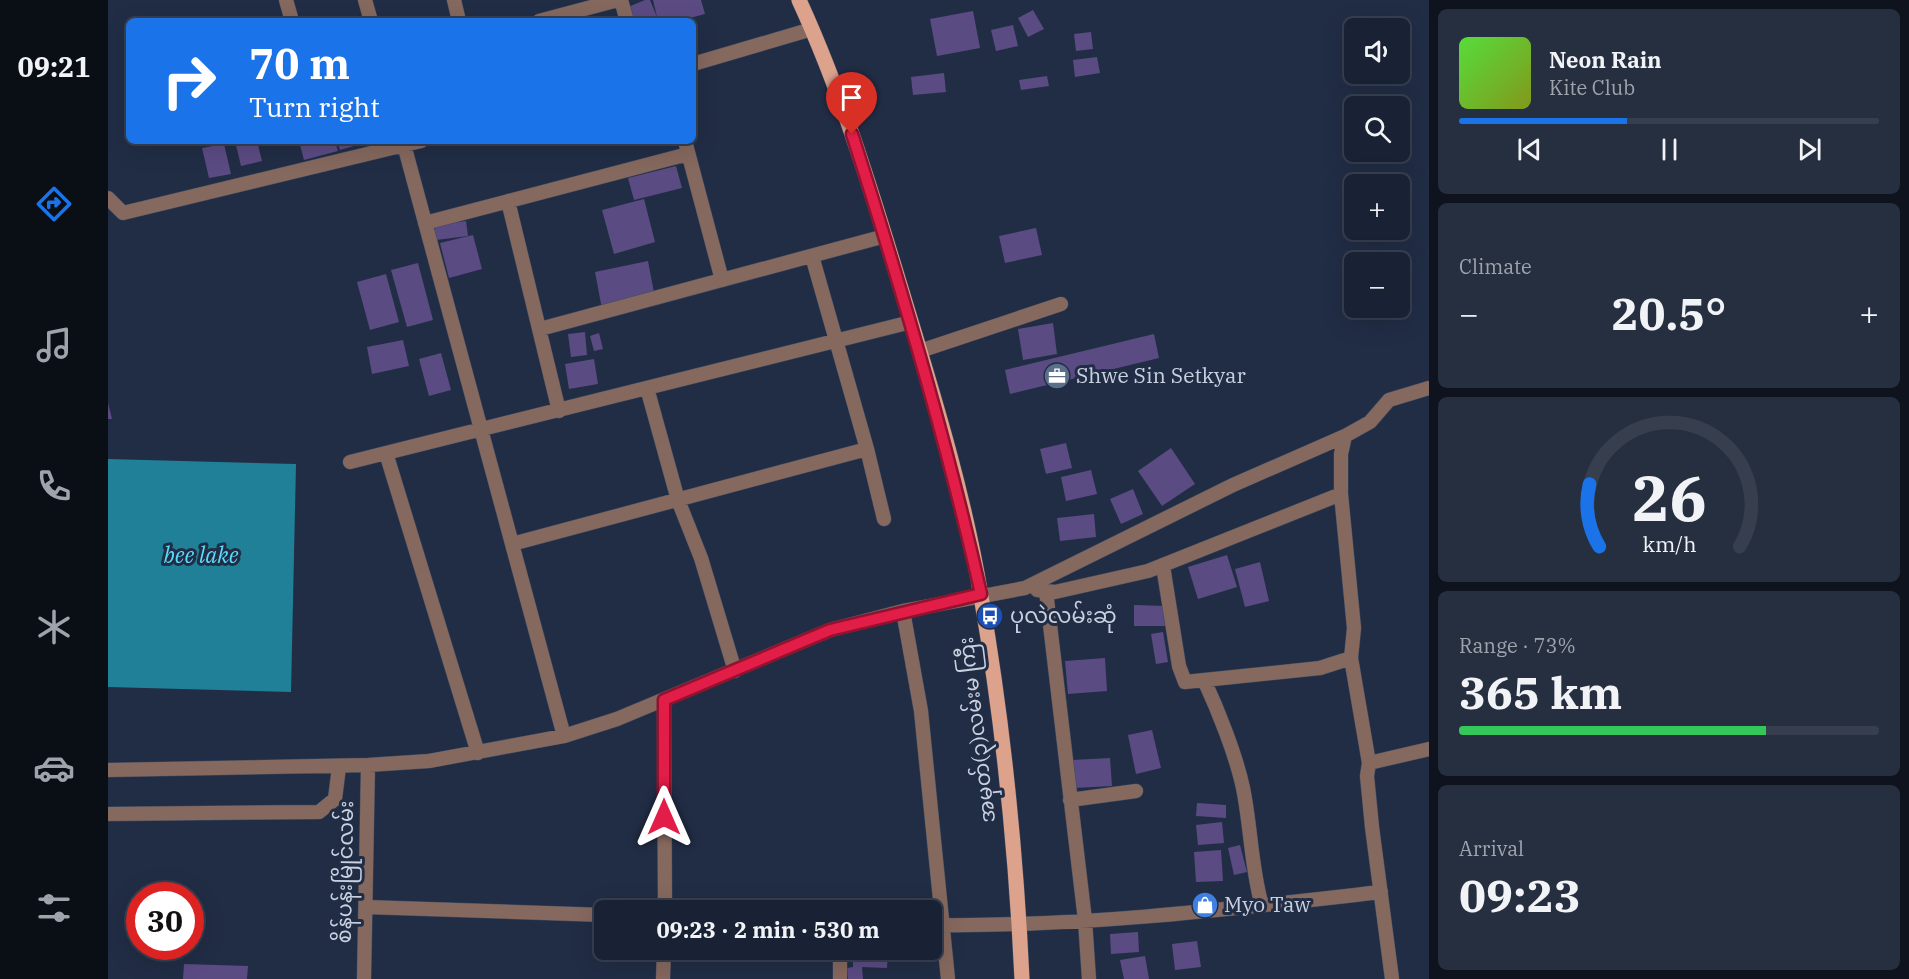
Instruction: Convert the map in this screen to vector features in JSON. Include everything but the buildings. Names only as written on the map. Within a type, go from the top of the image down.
[{"type":"main road","name":"အမှတ်(၃)လမ်းမ ကြီး","points":[[799,0],[852,134],[911,321],[952,465],[981,594],[1002,745],[1020,925],[1022,979]]},
{"type":"street","points":[[286,0],[291,18]]},
{"type":"street","points":[[365,0],[370,18]]},
{"type":"street","points":[[454,0],[458,18]]},
{"type":"street","points":[[551,18],[620,0],[626,18]]},
{"type":"street","points":[[696,63],[812,29]]},
{"type":"street","points":[[108,198],[123,213],[400,144]]},
{"type":"street","points":[[404,144],[564,736]]},
{"type":"street","points":[[425,223],[686,148],[722,280]]},
{"type":"street","points":[[508,201],[559,411]]},
{"type":"street","points":[[540,329],[885,236]]},
{"type":"street","points":[[813,256],[835,341],[867,448],[884,519]]},
{"type":"street","points":[[920,351],[1061,304]]},
{"type":"street","points":[[350,462],[481,431],[911,321]]},
{"type":"street","points":[[647,388],[678,500],[701,558],[735,672]]},
{"type":"street","points":[[1024,588],[1233,484],[1345,436],[1370,422],[1389,400],[1429,388]]},
{"type":"street","points":[[1345,436],[1341,454],[1341,494],[1354,628],[1351,658],[1369,763],[1367,776],[1392,979]]},
{"type":"street","points":[[512,544],[867,448]]},
{"type":"street","points":[[386,453],[478,753]]},
{"type":"street","points":[[108,770],[339,767],[429,761],[564,736],[735,672],[830,630],[981,594],[1024,588],[1055,592],[1163,566],[1341,494]]},
{"type":"street","points":[[1163,566],[1179,666],[1185,681],[1320,668],[1351,658]]},
{"type":"street","points":[[1046,591],[1085,920],[1089,979]]},
{"type":"street","points":[[903,611],[921,711],[935,900]]},
{"type":"street","points":[[1203,680],[1218,710],[1242,786],[1256,882],[1262,906]]},
{"type":"street","points":[[664,700],[665,900]]},
{"type":"street","points":[[1369,763],[1429,749]]},
{"type":"street","name":"စိန်ပန်းမြိုင်လမ်း","points":[[364,979],[368,765]]},
{"type":"street","points":[[108,814],[319,812],[335,799],[339,767]]},
{"type":"street","points":[[1071,800],[1136,791]]},
{"type":"street","points":[[942,925],[1020,925],[1170,917],[1381,892]]},
{"type":"street","points":[[366,907],[594,915]]},
{"type":"street","points":[[942,950],[948,979]]},
{"type":"street","points":[[663,960],[663,979]]},
{"type":"street","points":[[840,960],[840,979]]},
{"type":"water","name":"bee lake","points":[[108,459],[296,464],[291,692],[108,687]]},
{"type":"place","name":"Shwe Sin Setkyar","points":[[1057,376]]},
{"type":"place","name":"ပုလဲလမ်းဆုံ","points":[[990,616]]},
{"type":"place","name":"Myo Taw","points":[[1205,905]]},
{"type":"route","points":[[664,817],[664,700],[830,630],[981,594],[952,465],[911,321],[852,134]]}]
